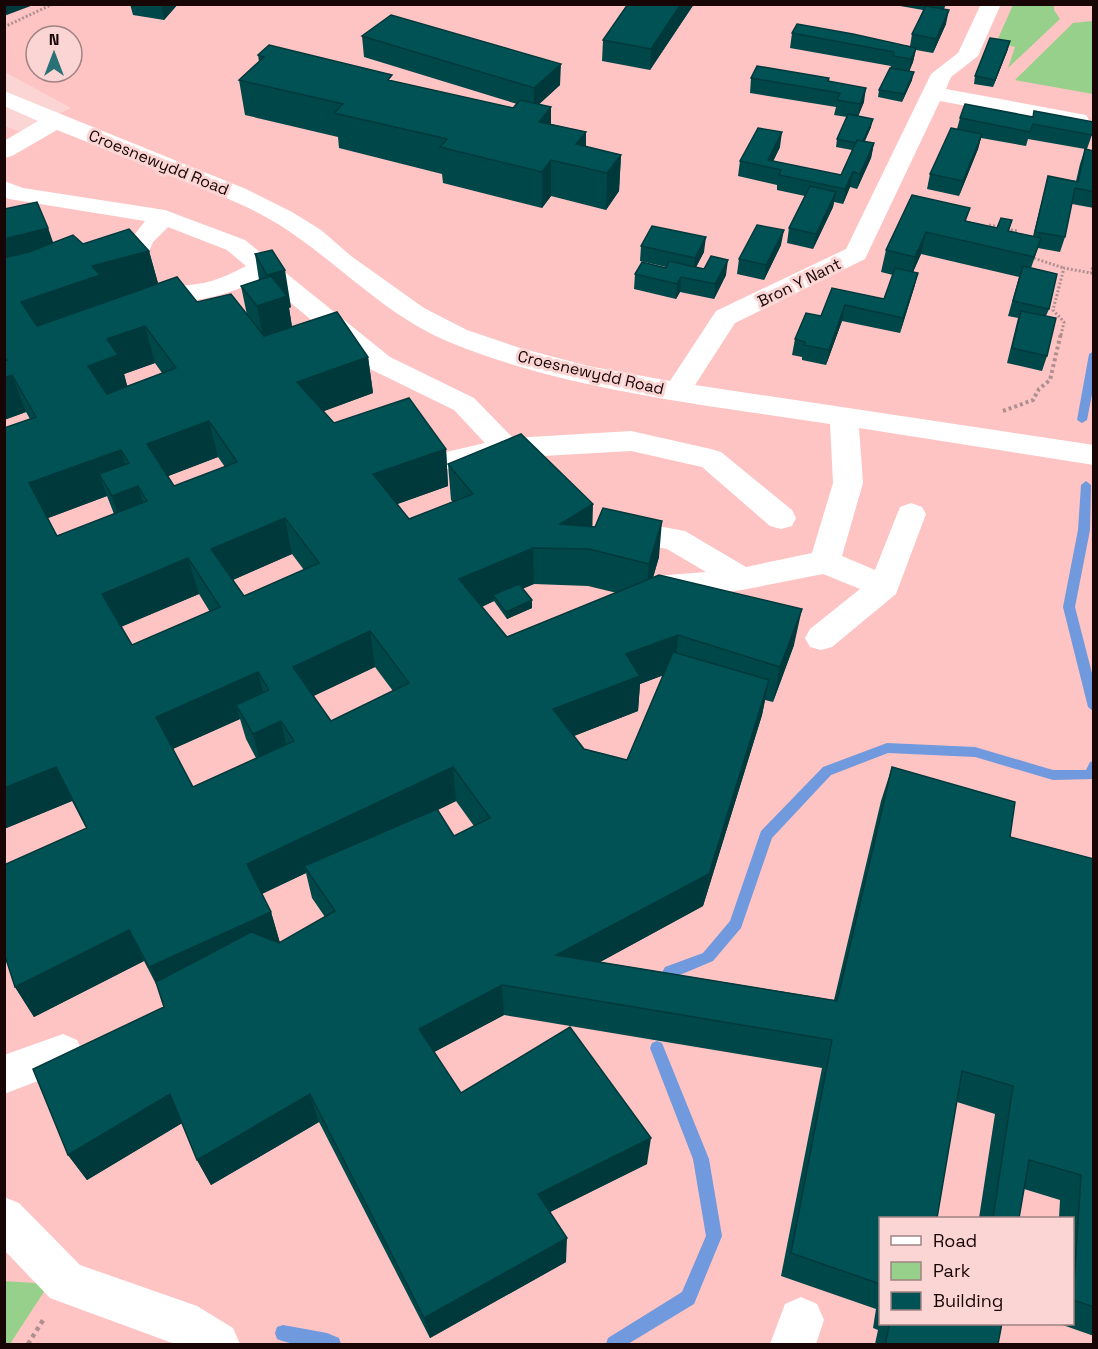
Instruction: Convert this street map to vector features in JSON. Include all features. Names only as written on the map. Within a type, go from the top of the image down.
[{"type":"street","name":"Bron Y Nant","points":[[677,391],[725,317],[856,254],[942,74],[967,56],[991,4]]},
{"type":"street","points":[[932,93],[1083,121]]},
{"type":"street","name":"Croesnewydd Road","points":[[4,97],[55,121],[238,194],[312,235],[342,261],[415,315],[458,336],[510,354],[588,375],[677,391],[1094,455]]},
{"type":"street","points":[[4,151],[55,121]]},
{"type":"street","points":[[4,188],[17,194],[165,217],[236,245],[380,363],[464,404],[506,448]]},
{"type":"street","points":[[165,217],[124,250],[129,269],[147,291],[186,296]]},
{"type":"street","points":[[132,314],[231,284],[262,267]]},
{"type":"street","points":[[825,562],[848,483],[844,417]]},
{"type":"street","points":[[452,460],[506,448],[631,441],[711,459],[782,518]]},
{"type":"street","points":[[821,638],[885,586],[912,513]]},
{"type":"street","points":[[620,549],[625,531],[674,539],[742,579]]},
{"type":"street","points":[[650,587],[663,589],[742,579],[825,562],[885,586]]},
{"type":"street","points":[[4,1076],[63,1053]]},
{"type":"street","points":[[4,1218],[66,1282],[181,1322],[217,1344]]},
{"type":"path","points":[[4,27],[53,4]]},
{"type":"path","points":[[989,225],[1017,231],[1014,241]]},
{"type":"path","points":[[1022,254],[1064,268],[1091,273],[1094,263]]},
{"type":"path","points":[[984,437],[990,415],[1033,400],[1039,389],[1050,380],[1064,322],[1053,310],[1064,268]]},
{"type":"shaded area","points":[[5,5],[1093,5],[1093,1344],[5,1344],[4,126],[21,132],[71,108],[27,84],[84,84],[84,24],[24,24],[24,82],[5,72]]},
{"type":"green space","points":[[1013,5],[1054,5],[1054,10],[1060,19],[1008,68],[1015,47],[996,43]]},
{"type":"green space","points":[[1093,21],[1093,94],[1015,80],[1073,23]]},
{"type":"green space","points":[[4,1281],[49,1284],[10,1344],[5,1344]]},
{"type":"building","points":[[628,4],[681,4],[651,49],[603,40]]},
{"type":"building","points":[[926,6],[949,10],[936,39],[912,34]]},
{"type":"building","points":[[391,15],[561,64],[534,88],[362,36]]},
{"type":"building","points":[[797,24],[916,48],[911,59],[893,56],[894,52],[792,33]]},
{"type":"building","points":[[990,38],[1010,41],[995,80],[975,76]]},
{"type":"building","points":[[269,45],[392,75],[388,80],[513,108],[520,100],[551,107],[539,122],[586,132],[576,144],[621,155],[607,173],[551,160],[542,172],[440,147],[447,139],[334,113],[343,104],[239,80],[264,57],[258,55]]},
{"type":"building","points":[[757,66],[829,78],[828,81],[866,88],[860,104],[837,100],[840,93],[751,78]]},
{"type":"building","points":[[890,68],[914,72],[904,94],[879,90]]},
{"type":"building","points":[[965,104],[1033,117],[1034,111],[1094,122],[1094,129],[1092,135],[1033,124],[1030,132],[960,118]]},
{"type":"building","points":[[848,114],[873,119],[863,141],[857,140],[856,143],[837,139]]},
{"type":"building","points":[[758,128],[782,132],[768,160],[841,175],[857,140],[874,143],[860,174],[853,172],[845,189],[779,175],[781,170],[740,161]]},
{"type":"building","points":[[951,128],[982,134],[963,181],[930,174]]},
{"type":"building","points":[[1085,149],[1094,151],[1094,192],[1075,188],[1065,237],[1035,232],[1048,176],[1078,182]]},
{"type":"building","points":[[810,186],[836,192],[816,234],[789,228]]},
{"type":"building","points":[[912,195],[970,208],[965,221],[997,228],[1001,218],[1012,220],[1008,231],[1041,238],[1034,257],[926,232],[915,257],[886,250]]},
{"type":"building","points":[[37,202],[48,228],[4,239],[4,209]]},
{"type":"building","points":[[757,225],[784,230],[766,265],[739,259]]},
{"type":"building","points":[[652,226],[706,237],[695,258],[641,246]]},
{"type":"building","points":[[129,229],[149,251],[92,266],[100,275],[21,302],[37,326],[177,277],[197,302],[231,294],[264,336],[337,312],[368,357],[297,382],[334,423],[409,398],[446,449],[373,474],[409,519],[473,494],[448,464],[521,434],[593,504],[560,524],[595,527],[603,508],[662,521],[649,564],[589,549],[533,548],[459,579],[507,637],[659,575],[802,609],[780,667],[678,635],[626,654],[640,676],[553,709],[584,749],[627,760],[673,652],[769,680],[709,874],[556,955],[837,1001],[892,767],[1015,802],[1010,837],[1094,859],[1094,1307],[1074,1300],[1081,1175],[1029,1160],[1019,1217],[993,1217],[1013,1086],[962,1071],[937,1217],[879,1217],[879,1284],[791,1253],[832,1040],[502,985],[419,1029],[461,1093],[570,1027],[651,1138],[538,1194],[567,1238],[424,1318],[310,1094],[197,1160],[170,1094],[68,1155],[33,1069],[164,1007],[156,982],[251,932],[279,943],[335,911],[304,866],[437,809],[454,836],[490,818],[453,767],[247,864],[271,912],[149,967],[129,930],[15,987],[4,953],[4,865],[87,828],[56,767],[4,788],[4,428],[36,417],[12,375],[4,378],[4,361],[7,360],[4,356],[4,258],[29,252],[73,235],[83,244]],"holes":[[[145,326],[176,368],[107,394],[88,366],[118,355],[107,339]],[[209,421],[237,462],[174,486],[147,444]],[[121,450],[129,463],[99,474],[112,496],[138,486],[147,501],[57,536],[29,483]],[[285,518],[319,563],[244,596],[211,549]],[[188,558],[220,607],[132,645],[102,594]],[[370,631],[409,683],[331,721],[293,667]],[[258,672],[269,690],[236,705],[253,734],[281,721],[294,741],[193,787],[156,717]]]},
{"type":"building","points":[[272,250],[285,270],[267,275],[255,254]]},
{"type":"building","points":[[711,256],[728,260],[715,284],[681,277],[677,284],[635,274],[642,262],[666,268],[669,261],[704,269]]},
{"type":"building","points":[[1023,266],[1057,274],[1049,309],[1013,301]]},
{"type":"building","points":[[895,268],[918,273],[903,318],[845,305],[829,350],[804,345],[805,342],[795,339],[806,313],[821,316],[832,288],[884,299]]},
{"type":"building","points":[[271,276],[287,296],[257,306],[241,286]]},
{"type":"building","points":[[1021,311],[1056,318],[1047,356],[1012,348]]},
{"type":"building","points":[[519,584],[532,600],[506,612],[493,595]]},
{"type":"building","points":[[890,1325],[1002,1325],[998,1344],[885,1344]]},
{"type":"waterway","points":[[1082,420],[1094,354]]},
{"type":"waterway","points":[[1086,485],[1084,530],[1069,607],[1094,707]]},
{"type":"waterway","points":[[661,987],[670,972],[708,957],[736,924],[766,835],[827,771],[887,748],[975,752],[1053,775],[1090,775],[1094,766]]},
{"type":"waterway","points":[[614,1344],[688,1298],[714,1236],[701,1159],[657,1048]]},
{"type":"waterway","points":[[283,1333],[333,1344]]}]
